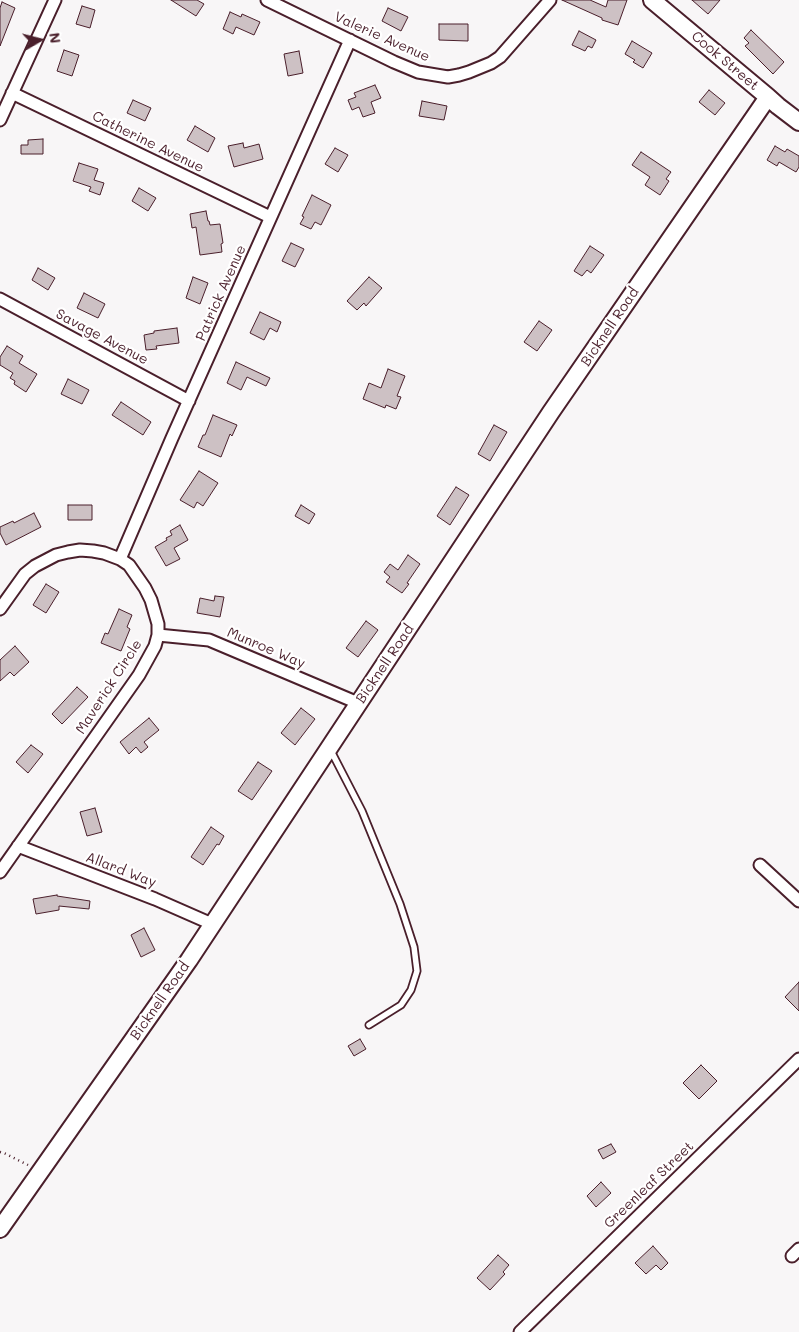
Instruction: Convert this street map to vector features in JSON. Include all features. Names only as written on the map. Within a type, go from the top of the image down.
[{"type":"street","points":[[0,120],[55,0]]},
{"type":"street","name":"Valerie Avenue","points":[[267,0],[418,72],[448,76],[459,75],[481,68],[500,57],[550,0]]},
{"type":"street","name":"Cook Street","points":[[652,0],[799,122]]},
{"type":"street","name":"Patrick Avenue","points":[[120,559],[350,40]]},
{"type":"street","name":"Catherine Avenue","points":[[12,94],[270,218]]},
{"type":"street","name":"Bicknell Road","points":[[0,1229],[189,960],[552,412],[768,97]]},
{"type":"street","name":"Savage Avenue","points":[[0,299],[189,401]]},
{"type":"street","name":"Maverick Circle","points":[[0,608],[25,574],[35,566],[56,555],[80,550],[104,553],[120,559],[129,565],[151,600],[158,624],[155,646],[139,675],[0,872]]},
{"type":"street","name":"Munroe Way","points":[[158,635],[208,640],[358,703]]},
{"type":"street","name":"Allard Way","points":[[18,846],[155,899],[212,924]]},
{"type":"street","points":[[760,864],[799,901]]},
{"type":"street","name":"Greenleaf Street","points":[[520,1332],[799,1059]]},
{"type":"lane","points":[[329,747],[362,811],[400,904],[414,947],[417,971],[411,990],[401,1006],[369,1025]]},
{"type":"path","points":[[0,1152],[16,1158],[40,1172]]},
{"type":"building","points":[[171,0],[197,0],[204,4],[196,16]]},
{"type":"building","points":[[562,0],[590,0],[606,7],[608,0],[627,0],[618,25],[602,20],[602,18]]},
{"type":"building","points":[[692,0],[720,0],[708,14]]},
{"type":"building","points":[[2,2],[15,8],[0,46],[0,8]]},
{"type":"building","points":[[82,6],[95,10],[90,28],[76,24]]},
{"type":"building","points":[[388,8],[408,17],[401,31],[382,21]]},
{"type":"building","points":[[230,12],[241,17],[242,14],[260,22],[254,35],[236,27],[233,34],[223,29]]},
{"type":"building","points":[[439,24],[468,24],[468,41],[439,40]]},
{"type":"building","points":[[751,30],[784,62],[773,74],[745,46],[749,43],[744,38]]},
{"type":"building","points":[[579,31],[596,40],[592,48],[588,46],[585,51],[572,45]]},
{"type":"building","points":[[632,41],[652,53],[643,68],[625,54]]},
{"type":"building","points":[[64,50],[79,55],[72,76],[57,71]]},
{"type":"building","points":[[299,51],[303,73],[288,76],[284,54]]},
{"type":"building","points":[[375,85],[381,98],[371,102],[375,113],[363,117],[359,107],[352,110],[348,100],[356,97],[354,93]]},
{"type":"building","points":[[709,90],[725,103],[715,115],[699,102]]},
{"type":"building","points":[[133,100],[151,108],[145,121],[127,113]]},
{"type":"building","points":[[422,101],[447,106],[444,120],[419,116]]},
{"type":"building","points":[[195,126],[215,138],[208,152],[187,140]]},
{"type":"building","points":[[43,139],[43,154],[21,154],[21,145],[28,145],[28,140]]},
{"type":"building","points":[[243,143],[244,148],[259,144],[263,159],[234,167],[228,146]]},
{"type":"building","points":[[775,146],[785,152],[787,149],[799,156],[799,167],[796,172],[779,162],[777,166],[767,160]]},
{"type":"building","points":[[335,148],[348,155],[338,172],[325,164]]},
{"type":"building","points":[[641,152],[671,172],[666,179],[669,181],[660,195],[645,185],[650,177],[632,165]]},
{"type":"building","points":[[79,163],[98,169],[94,180],[104,183],[100,195],[89,191],[91,187],[73,181]]},
{"type":"building","points":[[139,188],[156,198],[148,211],[132,201]]},
{"type":"building","points":[[312,195],[331,205],[321,225],[315,222],[311,229],[300,224]]},
{"type":"building","points":[[206,211],[210,225],[220,224],[223,243],[221,244],[222,252],[200,255],[196,227],[192,228],[190,214]]},
{"type":"building","points":[[291,243],[304,249],[295,267],[282,261]]},
{"type":"building","points":[[590,246],[604,255],[591,273],[587,270],[582,276],[574,271]]},
{"type":"building","points":[[38,268],[55,278],[48,290],[32,280]]},
{"type":"building","points":[[193,277],[208,283],[200,304],[186,298]]},
{"type":"building","points":[[369,277],[382,288],[366,306],[364,303],[357,310],[347,301]]},
{"type":"building","points":[[84,293],[105,304],[98,318],[77,308]]},
{"type":"building","points":[[260,312],[281,322],[277,332],[270,328],[264,340],[250,333]]},
{"type":"building","points":[[539,321],[552,330],[537,351],[524,342]]},
{"type":"building","points":[[177,328],[179,343],[156,346],[157,349],[146,350],[144,335],[154,333],[154,331]]},
{"type":"building","points":[[7,346],[23,356],[19,363],[37,374],[26,392],[14,384],[15,381],[10,378],[13,373],[0,365],[0,357]]},
{"type":"building","points":[[236,362],[270,378],[266,386],[247,377],[241,390],[227,383]]},
{"type":"building","points":[[388,369],[405,376],[397,396],[401,397],[396,409],[386,405],[385,408],[363,399],[369,383],[381,388]]},
{"type":"building","points":[[68,379],[89,390],[82,404],[61,394]]},
{"type":"building","points":[[121,402],[151,422],[143,435],[112,415]]},
{"type":"building","points":[[213,415],[237,425],[232,436],[230,434],[221,457],[198,447]]},
{"type":"building","points":[[494,425],[507,432],[490,461],[478,454]]},
{"type":"building","points":[[199,471],[218,483],[203,506],[197,502],[194,508],[180,500]]},
{"type":"building","points":[[456,487],[469,495],[450,525],[437,516]]},
{"type":"building","points":[[68,505],[92,505],[92,520],[68,520]]},
{"type":"building","points":[[301,505],[315,514],[309,524],[295,516]]},
{"type":"building","points":[[34,513],[41,527],[6,545],[0,533],[0,527],[13,521],[14,523]]},
{"type":"building","points":[[180,525],[188,540],[174,548],[180,559],[166,566],[155,547],[167,540],[166,538],[172,535],[170,531]]},
{"type":"building","points":[[408,555],[420,564],[402,593],[386,582],[390,577],[384,572],[390,564],[398,570]]},
{"type":"building","points":[[46,584],[59,592],[46,613],[33,605]]},
{"type":"building","points":[[215,596],[224,597],[220,617],[197,613],[200,598],[214,601]]},
{"type":"building","points":[[119,609],[132,615],[127,627],[130,629],[121,651],[101,643],[105,633],[108,634]]},
{"type":"building","points":[[366,621],[378,630],[358,657],[346,648]]},
{"type":"building","points":[[15,646],[29,662],[14,676],[10,672],[0,681],[0,660]]},
{"type":"building","points":[[77,687],[88,697],[62,724],[52,714]]},
{"type":"building","points":[[301,708],[315,719],[295,745],[281,733]]},
{"type":"building","points":[[149,718],[159,730],[144,742],[148,747],[141,753],[136,747],[129,754],[120,742]]},
{"type":"building","points":[[31,745],[43,754],[28,773],[16,762]]},
{"type":"building","points":[[258,762],[272,771],[252,800],[238,791]]},
{"type":"building","points":[[95,808],[102,832],[87,836],[80,812]]},
{"type":"building","points":[[211,827],[224,836],[203,865],[191,857]]},
{"type":"building","points":[[57,895],[90,901],[89,909],[59,906],[59,910],[36,914],[33,899]]},
{"type":"building","points":[[144,928],[155,950],[141,957],[131,935]]},
{"type":"building","points":[[799,982],[799,1011],[785,997]]},
{"type":"building","points":[[360,1039],[366,1049],[354,1056],[348,1046]]},
{"type":"building","points":[[701,1065],[717,1081],[699,1099],[683,1083]]},
{"type":"building","points":[[611,1144],[616,1152],[603,1159],[598,1150]]},
{"type":"building","points":[[601,1182],[611,1193],[596,1207],[587,1196]]},
{"type":"building","points":[[653,1246],[668,1263],[661,1270],[656,1265],[646,1274],[635,1263]]},
{"type":"building","points":[[498,1255],[509,1265],[503,1272],[505,1274],[490,1290],[477,1278]]}]
